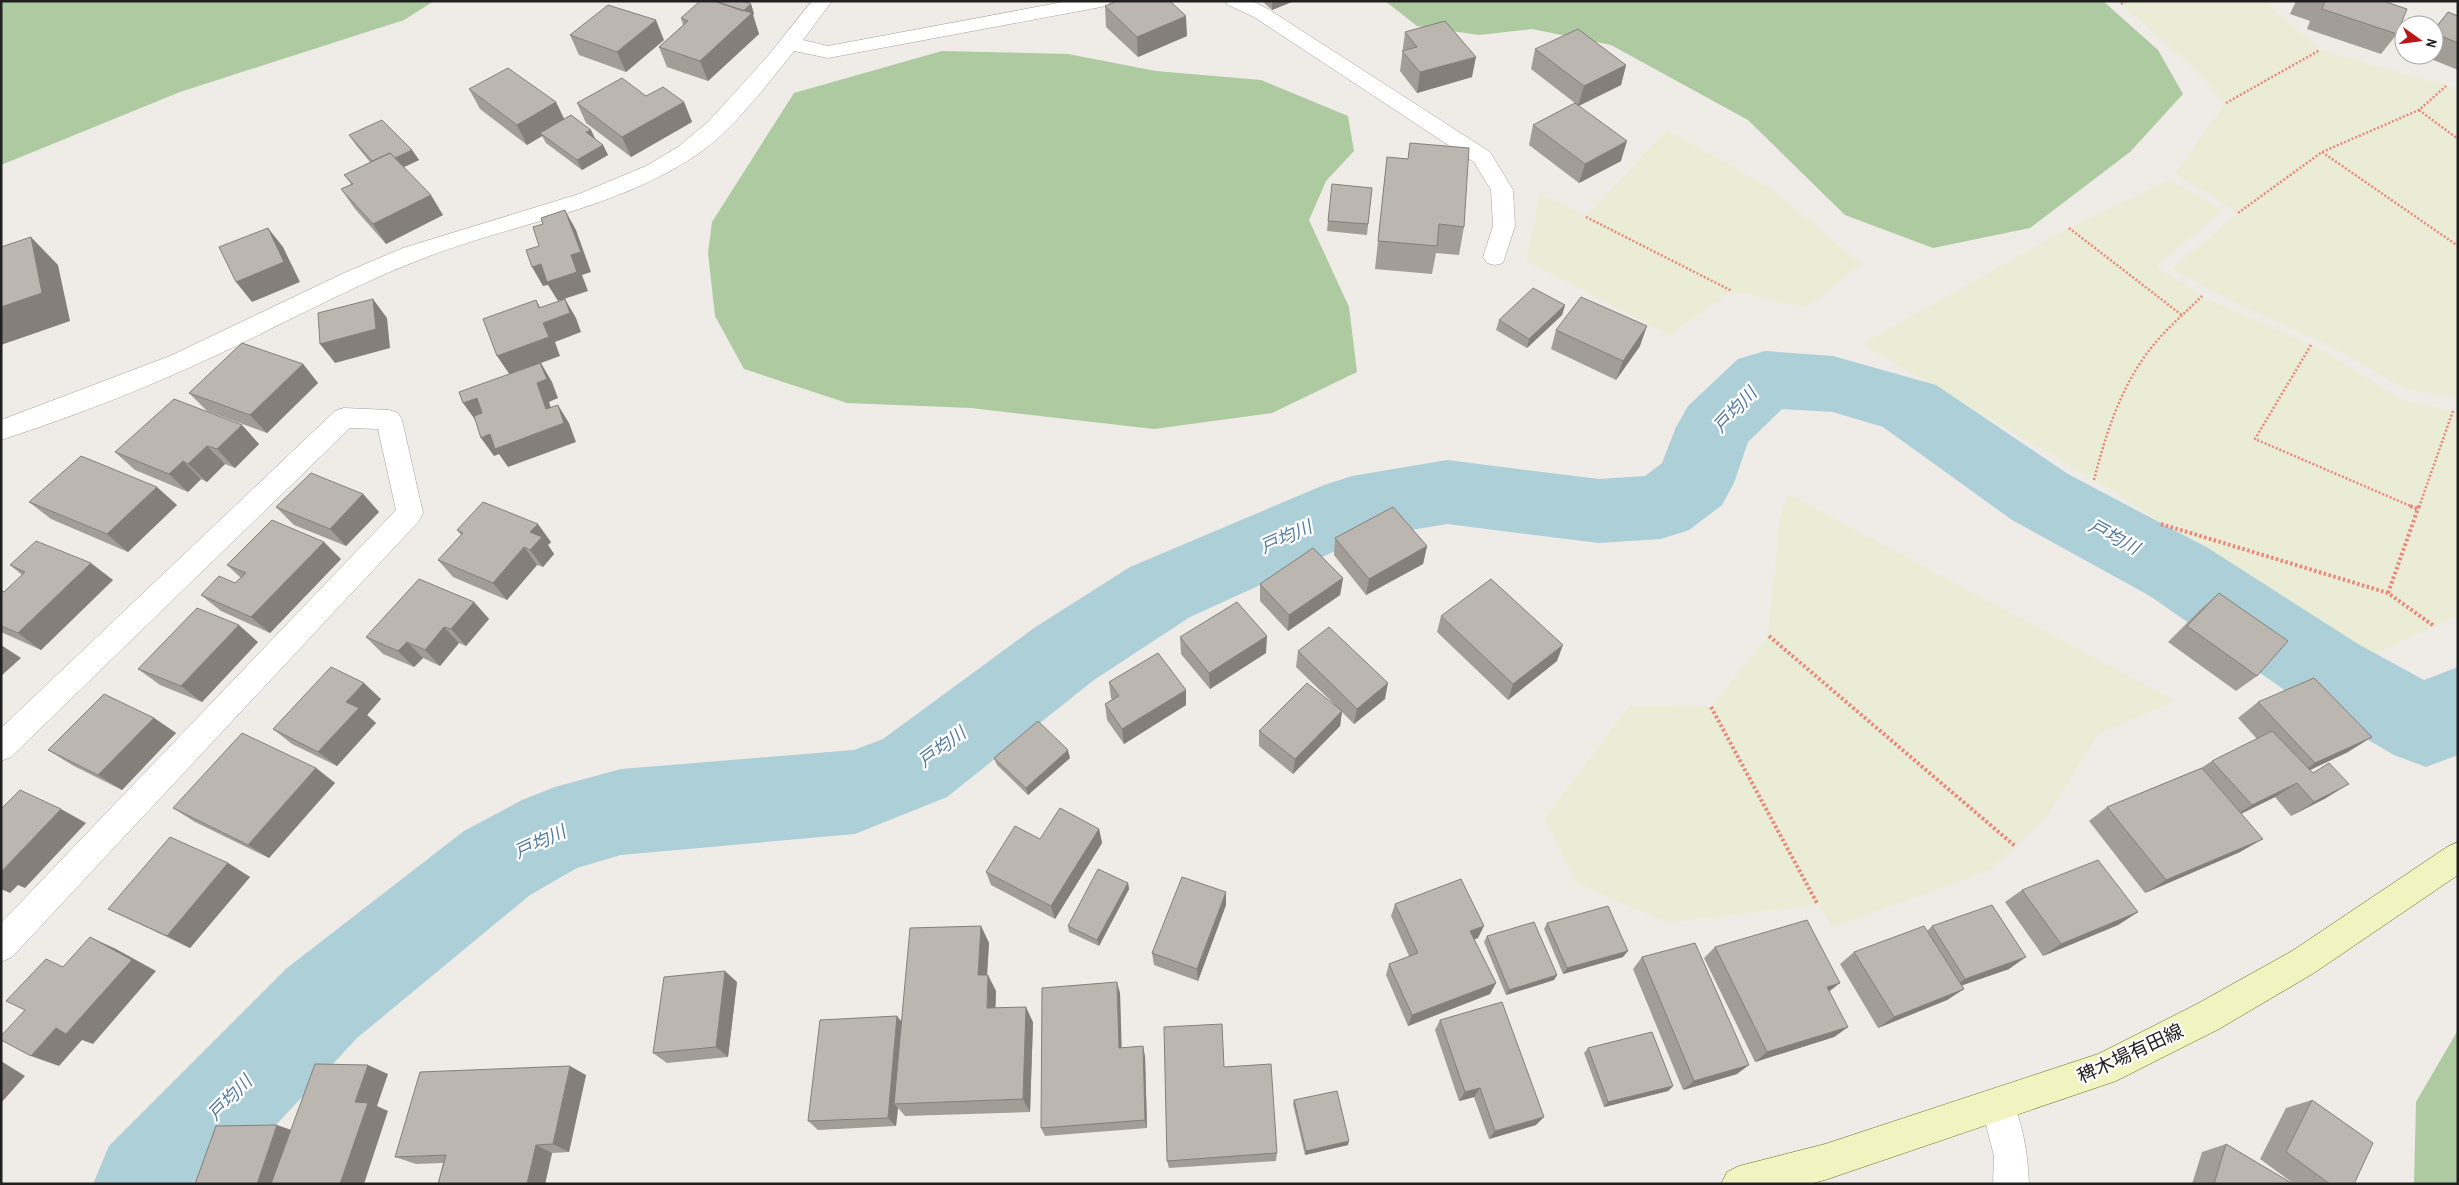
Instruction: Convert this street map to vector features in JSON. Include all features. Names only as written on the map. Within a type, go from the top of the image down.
[{"type":"main road","name":"稗木場有田線","points":[[1739,1184],[1825,1162],[2104,1068],[2207,1017],[2302,962],[2458,857]]},
{"type":"street","points":[[1,430],[67,408],[179,362],[377,267],[436,244],[580,202],[620,188],[687,151],[724,118],[791,44],[822,1]]},
{"type":"street","points":[[791,44],[828,52],[1101,1]]},
{"type":"street","points":[[1235,1],[1261,13],[1482,157],[1502,190],[1504,226],[1495,257]]},
{"type":"street","points":[[1,748],[344,418],[389,420],[410,513],[1,946]]},
{"type":"street","points":[[1998,1105],[2010,1156],[2012,1184]]},
{"type":"path","points":[[2121,4],[2126,1]]},
{"type":"path","points":[[2226,103],[2320,50]]},
{"type":"path","points":[[2238,213],[2322,152],[2419,110],[2446,86]]},
{"type":"path","points":[[2419,110],[2458,139]]},
{"type":"path","points":[[2322,152],[2458,246]]},
{"type":"path","points":[[1586,217],[1732,291]]},
{"type":"path","points":[[2069,228],[2182,316]]},
{"type":"path","points":[[2094,480],[2106,432],[2120,398],[2151,349],[2202,296]]},
{"type":"path","points":[[2311,345],[2255,439],[2418,509]]},
{"type":"path","points":[[2388,593],[2453,411]]},
{"type":"path","points":[[2161,524],[2388,593],[2434,626]]},
{"type":"path","points":[[1768,636],[2015,846]]},
{"type":"path","points":[[1711,707],[1818,905]]},
{"type":"green space","points":[[1,1],[434,1],[404,20],[180,92],[1,165]]},
{"type":"green space","points":[[1385,1],[2103,1],[2158,50],[2183,94],[2130,152],[2030,228],[1933,248],[1845,215],[1748,120],[1611,45],[1532,29],[1479,35],[1417,26]]},
{"type":"green space","points":[[2118,1],[2265,1],[2320,50],[2458,89],[2458,399],[2407,390],[2330,346],[2228,299],[2172,269],[2238,213],[2175,173],[2226,103],[2185,60]]},
{"type":"green space","points":[[942,51],[1068,54],[1156,71],[1261,80],[1348,116],[1354,151],[1326,181],[1309,220],[1349,307],[1357,372],[1272,413],[1154,429],[971,408],[847,403],[744,369],[715,316],[708,253],[712,222],[794,93]]},
{"type":"green space","points":[[1667,130],[1773,190],[1861,264],[1806,308],[1732,291],[1670,335],[1526,261],[1540,194],[1586,216]]},
{"type":"green space","points":[[2170,180],[2223,210],[2156,267],[2205,298],[2320,349],[2401,399],[2458,412],[2458,615],[2362,660],[2113,491],[1862,344],[2069,228]]},
{"type":"green space","points":[[1788,494],[2175,701],[2098,734],[2049,813],[1990,870],[1833,927],[1817,905],[1668,923],[1575,882],[1544,819],[1630,705],[1711,707],[1768,636],[1780,518]]},
{"type":"green space","points":[[2458,1030],[2458,1184],[2414,1184],[2416,1102]]},
{"type":"building","points":[[700,1],[714,1],[752,13],[700,61],[659,47],[688,21],[681,18]]},
{"type":"building","points":[[714,1],[743,1],[751,4],[743,11]]},
{"type":"building","points":[[1117,1],[1170,1],[1186,16],[1137,37],[1105,6]]},
{"type":"building","points":[[2325,1],[2383,1],[2407,9],[2405,15],[2394,15],[2394,33],[2322,9]]},
{"type":"building","points":[[608,5],[656,20],[617,52],[570,35]]},
{"type":"building","points":[[2448,12],[2458,16],[2458,43],[2444,37],[2444,17]]},
{"type":"building","points":[[1445,21],[1476,57],[1420,72],[1402,51],[1417,47],[1405,32]]},
{"type":"building","points":[[1578,29],[1626,65],[1584,86],[1535,49]]},
{"type":"building","points":[[508,68],[556,102],[517,125],[469,89]]},
{"type":"building","points":[[622,78],[646,96],[663,87],[684,102],[622,137],[577,103]]},
{"type":"building","points":[[1575,103],[1627,141],[1585,164],[1533,125]]},
{"type":"building","points":[[571,115],[591,130],[586,132],[603,145],[577,160],[540,133]]},
{"type":"building","points":[[382,120],[412,150],[395,158],[390,153],[372,161],[349,135]]},
{"type":"building","points":[[1410,143],[1469,148],[1464,227],[1439,224],[1437,246],[1378,241],[1387,157],[1408,159]]},
{"type":"building","points":[[390,153],[431,195],[373,224],[341,189],[353,184],[344,175]]},
{"type":"building","points":[[1332,184],[1372,188],[1368,224],[1328,221]]},
{"type":"building","points":[[565,210],[581,252],[571,255],[577,272],[547,282],[541,264],[532,267],[526,250],[539,246],[533,227],[543,224],[541,218]]},
{"type":"building","points":[[268,228],[284,262],[236,282],[219,247]]},
{"type":"building","points":[[31,237],[42,293],[1,307],[1,247]]},
{"type":"building","points":[[1533,288],[1565,305],[1529,339],[1499,320]]},
{"type":"building","points":[[1581,297],[1647,326],[1623,361],[1556,330]]},
{"type":"building","points":[[373,299],[376,329],[320,344],[318,313]]},
{"type":"building","points":[[565,299],[570,313],[543,323],[549,337],[497,356],[483,319],[536,300],[539,308]]},
{"type":"building","points":[[242,343],[303,364],[250,415],[189,393]]},
{"type":"building","points":[[540,363],[547,379],[537,383],[546,409],[558,405],[564,423],[495,449],[490,434],[481,438],[474,416],[482,413],[477,398],[463,403],[459,392]]},
{"type":"building","points":[[174,399],[242,425],[217,449],[207,446],[188,464],[183,461],[169,474],[115,452]]},
{"type":"building","points":[[81,456],[157,487],[107,534],[29,502]]},
{"type":"building","points":[[311,473],[363,494],[330,529],[276,507]]},
{"type":"building","points":[[483,502],[538,524],[530,532],[542,537],[530,550],[524,547],[493,583],[438,560],[463,533],[457,530]]},
{"type":"building","points":[[1393,507],[1427,546],[1369,579],[1335,538]]},
{"type":"building","points":[[272,520],[324,542],[251,617],[201,595],[219,576],[235,583],[246,573],[227,565]]},
{"type":"building","points":[[36,541],[91,563],[18,633],[1,626],[1,590],[4,592],[25,572],[10,565]]},
{"type":"building","points":[[1313,548],[1343,578],[1289,615],[1260,584]]},
{"type":"building","points":[[419,579],[474,602],[451,629],[444,627],[425,650],[407,642],[398,651],[366,637]]},
{"type":"building","points":[[1491,579],[1563,645],[1513,684],[1441,616]]},
{"type":"building","points":[[2219,593],[2288,641],[2257,676],[2187,626]]},
{"type":"building","points":[[1237,602],[1267,636],[1209,673],[1180,637]]},
{"type":"building","points":[[197,608],[239,625],[181,686],[138,669]]},
{"type":"building","points":[[1329,627],[1388,683],[1357,709],[1298,651]]},
{"type":"building","points":[[1158,653],[1186,690],[1122,729],[1105,704],[1119,696],[1109,682]]},
{"type":"building","points":[[331,667],[364,683],[346,702],[359,708],[318,752],[273,729]]},
{"type":"building","points":[[2314,678],[2372,737],[2315,763],[2258,702]]},
{"type":"building","points":[[1307,683],[1342,711],[1295,759],[1259,731]]},
{"type":"building","points":[[104,694],[154,718],[98,775],[48,750]]},
{"type":"building","points":[[1038,721],[1068,750],[1026,788],[994,758]]},
{"type":"building","points":[[2272,731],[2313,773],[2329,763],[2349,784],[2314,802],[2297,783],[2252,805],[2212,761]]},
{"type":"building","points":[[242,733],[316,768],[248,845],[173,808]]},
{"type":"building","points":[[2202,768],[2263,839],[2166,880],[2107,807]]},
{"type":"building","points":[[20,790],[61,809],[1,872],[1,809]]},
{"type":"building","points":[[1060,808],[1099,829],[1051,906],[986,872],[1015,826],[1040,839]]},
{"type":"building","points":[[170,837],[228,863],[167,936],[108,909]]},
{"type":"building","points":[[2098,860],[2138,912],[2061,944],[2022,890]]},
{"type":"building","points":[[1098,869],[1128,883],[1097,940],[1068,926]]},
{"type":"building","points":[[1182,877],[1226,892],[1197,969],[1152,953]]},
{"type":"building","points":[[1461,879],[1484,926],[1470,931],[1496,983],[1412,1015],[1389,964],[1418,953],[1395,904]]},
{"type":"building","points":[[1992,905],[2026,957],[1965,979],[1932,926]]},
{"type":"building","points":[[1608,906],[1628,951],[1567,968],[1547,923]]},
{"type":"building","points":[[1807,920],[1840,983],[1827,987],[1848,1027],[1767,1052],[1715,947]]},
{"type":"building","points":[[1534,922],[1557,975],[1509,990],[1487,936]]},
{"type":"building","points":[[981,926],[978,975],[988,975],[987,1008],[1026,1007],[1023,1099],[894,1104],[910,928]]},
{"type":"building","points":[[1924,926],[1964,989],[1894,1017],[1854,952]]},
{"type":"building","points":[[90,937],[132,960],[66,1034],[56,1028],[31,1056],[1,1040],[1,1036],[25,1010],[6,1001],[46,959],[63,967]]},
{"type":"building","points":[[1695,943],[1749,1065],[1694,1081],[1642,957]]},
{"type":"building","points":[[725,971],[716,1047],[653,1053],[664,977]]},
{"type":"building","points":[[1117,982],[1119,1048],[1143,1046],[1145,1120],[1041,1128],[1042,988]]},
{"type":"building","points":[[1502,1002],[1544,1117],[1495,1131],[1480,1088],[1465,1092],[1440,1020]]},
{"type":"building","points":[[897,1016],[888,1118],[808,1121],[820,1020]]},
{"type":"building","points":[[1222,1024],[1224,1067],[1271,1064],[1277,1153],[1167,1161],[1164,1027]]},
{"type":"building","points":[[1652,1032],[1673,1086],[1608,1102],[1588,1048]]},
{"type":"building","points":[[315,1064],[368,1065],[355,1102],[368,1103],[340,1184],[271,1184]]},
{"type":"building","points":[[570,1066],[553,1144],[536,1145],[527,1184],[438,1184],[446,1155],[395,1157],[420,1072]]},
{"type":"building","points":[[1337,1091],[1349,1141],[1306,1151],[1294,1100]]},
{"type":"building","points":[[2312,1100],[2373,1143],[2354,1184],[2330,1184],[2286,1152]]},
{"type":"building","points":[[277,1125],[257,1184],[195,1184],[216,1126]]},
{"type":"building","points":[[2226,1144],[2293,1184],[2214,1184]]},
{"type":"waterway","name":"戸均川","points":[[147,1184],[322,1003],[497,863],[555,831],[621,812],[855,792],[915,768],[1064,654],[1160,592],[1352,508],[1447,492],[1599,511],[1661,507],[1694,483],[1715,427],[1765,379],[1833,384],[1909,406],[2040,497],[2179,572],[2327,671],[2426,727],[2458,706]]}]
